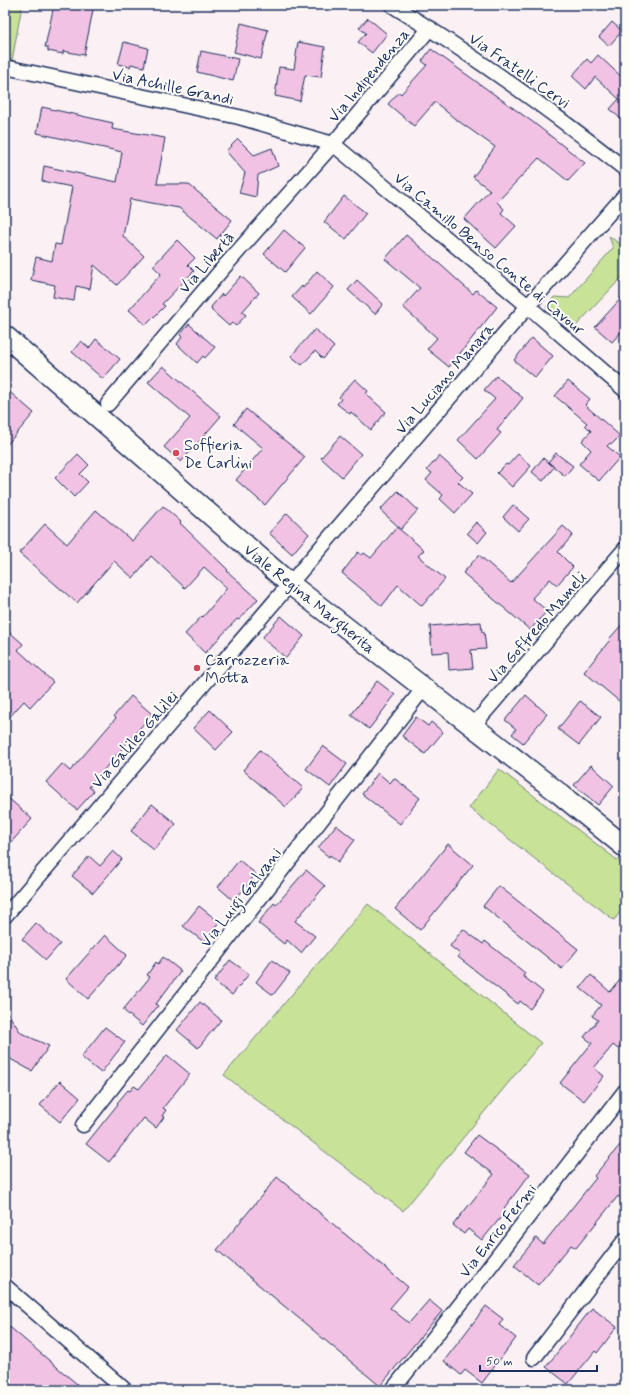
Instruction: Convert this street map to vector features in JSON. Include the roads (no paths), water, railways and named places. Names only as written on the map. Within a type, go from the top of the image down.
[{"type":"street","name":"Via Fratelli Cervi","points":[[392,5],[430,28],[566,122],[625,169]]},
{"type":"street","name":"Via Indipendenza","points":[[333,144],[430,28]]},
{"type":"street","name":"Via Achille Grandi","points":[[5,67],[239,117],[333,144]]},
{"type":"street","name":"Via Camillo Benso Conte di Cavour","points":[[333,144],[528,306],[625,390]]},
{"type":"street","name":"Via Libertà","points":[[108,404],[224,267],[333,144]]},
{"type":"street","name":"Via Luciano Manara","points":[[290,584],[625,195]]},
{"type":"street","name":"Viale Regina Margherita","points":[[5,336],[290,584],[625,847]]},
{"type":"street","name":"Via Goffredo Mameli","points":[[472,727],[625,549]]},
{"type":"street","name":"Via Galileo Galilei","points":[[5,916],[290,584]]},
{"type":"street","name":"Via Luigi Galvani","points":[[83,1126],[423,689]]},
{"type":"street","name":"Via Enrico Fermi","points":[[394,1388],[625,1091]]},
{"type":"street","points":[[534,1358],[625,1240]]},
{"type":"street","points":[[5,1286],[125,1390]]},
{"type":"place","name":"Soffieria De Carlini","points":[[176,453]]},
{"type":"place","name":"Carrozzeria Motta","points":[[197,668]]}]
